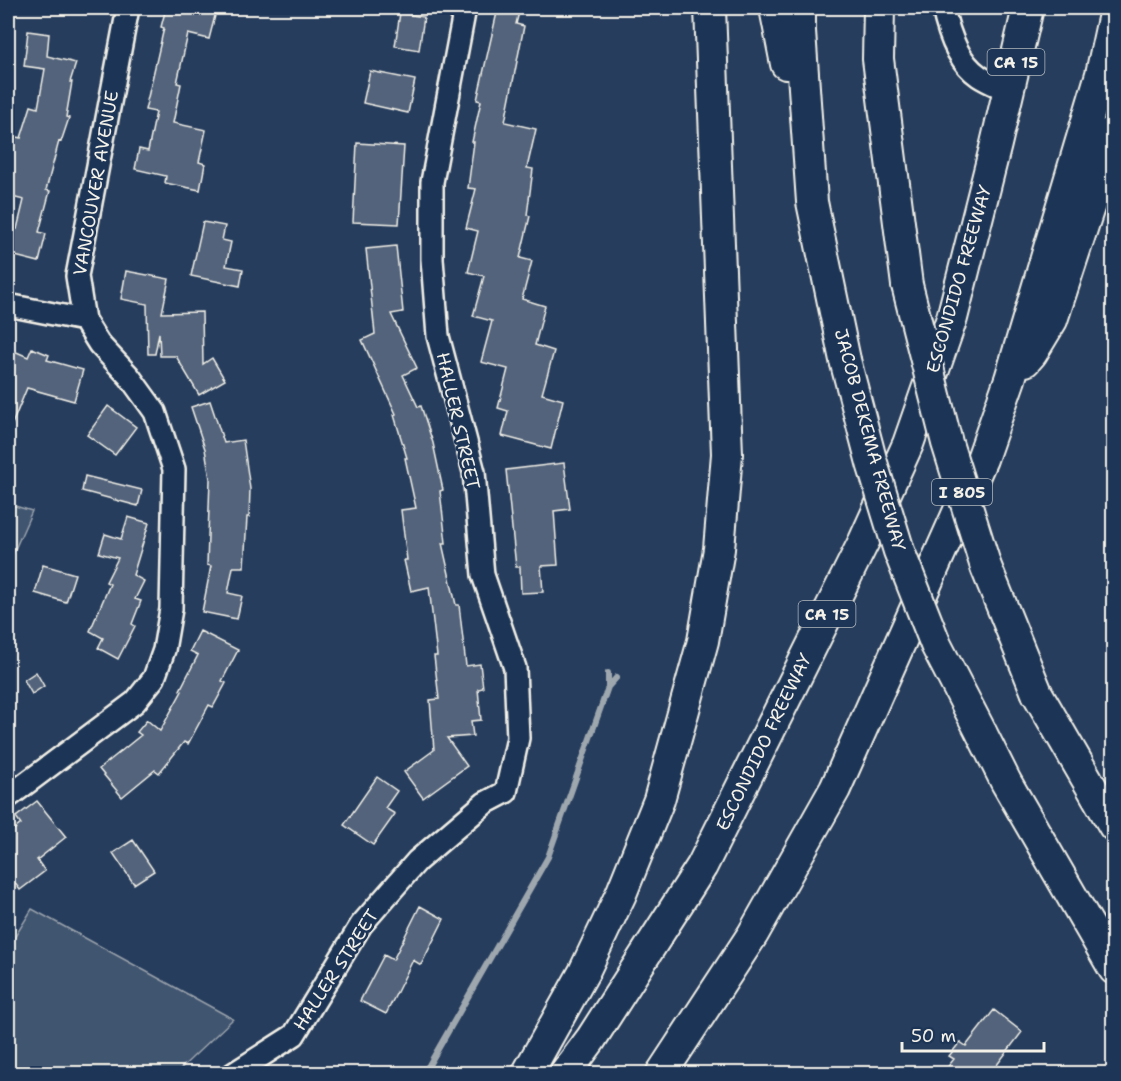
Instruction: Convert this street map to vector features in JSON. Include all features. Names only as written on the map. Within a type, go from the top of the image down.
[{"type":"highway","points":[[527,1074],[584,972],[621,894],[659,800],[703,641],[719,549],[727,454],[710,8]]},
{"type":"highway","points":[[775,8],[812,202]]},
{"type":"highway","name":"JACOB DEKEMA FREEWAY","points":[[800,8],[812,202],[845,360],[872,463],[899,551],[936,645],[1006,782],[1113,969]]},
{"type":"highway","name":"I 805","points":[[879,8],[878,59],[907,285],[947,443],[982,556],[1037,693],[1113,826]]},
{"type":"highway","name":"ESCONDIDO FREEWAY","points":[[565,1074],[591,1039],[702,866],[864,541],[908,444],[952,318],[1028,8]]},
{"type":"highway","points":[[661,1074],[753,934],[834,789],[982,459],[1010,380],[1101,74],[1113,14]]},
{"type":"highway","points":[[1010,380],[1032,353],[1052,321],[1113,131]]},
{"type":"street","name":"VANCOUVER AVENUE","points":[[8,797],[135,702],[154,678],[164,650],[171,609],[174,469],[155,412],[129,376],[99,344],[84,320],[77,276],[129,8]]},
{"type":"street","name":"HALLER STREET","points":[[233,1074],[294,1035],[361,925],[417,861],[485,802],[506,792],[518,738],[515,668],[483,575],[474,472],[438,336],[433,270],[432,182],[465,8]]},
{"type":"street","points":[[943,8],[947,26],[963,61],[979,76],[1009,91]]},
{"type":"street","points":[[8,305],[84,320]]},
{"type":"shaded area","points":[[8,504],[32,511],[8,565]]},
{"type":"shaded area","points":[[32,909],[233,1019],[176,1073],[8,1073],[8,948]]},
{"type":"building","points":[[166,8],[217,8],[209,39],[188,34],[177,83],[181,84],[173,123],[206,130],[199,162],[205,164],[200,190],[165,183],[166,176],[135,169],[139,149],[148,151],[156,112],[145,110],[164,28],[161,27]]},
{"type":"building","points":[[498,8],[520,8],[516,24],[524,26],[505,122],[536,129],[527,168],[533,169],[527,215],[530,216],[520,258],[532,261],[522,299],[545,306],[535,345],[554,351],[542,394],[563,400],[551,449],[502,436],[508,411],[498,408],[508,369],[481,362],[492,321],[473,316],[484,276],[468,272],[478,231],[466,228],[476,189],[468,188],[474,142],[472,142],[481,101],[477,100]]},
{"type":"building","points":[[400,13],[424,17],[419,50],[395,46]]},
{"type":"building","points":[[28,31],[49,34],[47,56],[76,63],[70,82],[72,82],[66,117],[69,118],[61,142],[59,141],[46,190],[50,191],[39,232],[46,234],[39,262],[11,255],[12,249],[8,248],[8,227],[17,229],[24,200],[8,196],[8,135],[21,138],[31,106],[38,108],[45,69],[24,66]]},
{"type":"building","points":[[370,71],[415,80],[408,113],[363,103]]},
{"type":"building","points":[[357,143],[404,146],[399,224],[353,222]]},
{"type":"building","points":[[203,222],[225,226],[222,240],[231,242],[226,266],[243,269],[240,286],[191,276]]},
{"type":"building","points":[[396,246],[403,312],[391,314],[417,368],[403,375],[418,407],[421,406],[433,443],[443,490],[440,491],[446,543],[442,543],[456,605],[459,605],[466,666],[480,664],[483,688],[478,689],[481,720],[471,721],[473,736],[447,738],[467,766],[423,798],[404,772],[434,750],[430,700],[439,699],[434,656],[437,656],[429,587],[411,591],[404,560],[407,560],[401,510],[416,508],[405,458],[407,458],[394,415],[396,414],[362,340],[375,334],[366,249]]},
{"type":"building","points":[[126,271],[169,279],[162,313],[202,312],[203,364],[212,358],[225,380],[199,395],[176,356],[160,356],[159,333],[155,354],[148,354],[147,304],[121,299]]},
{"type":"building","points":[[32,348],[49,355],[47,360],[83,370],[74,401],[27,388],[8,434],[8,361],[12,350],[28,357]]},
{"type":"building","points":[[210,401],[224,443],[243,440],[250,489],[244,567],[233,567],[228,593],[242,596],[237,619],[202,612],[211,566],[207,565],[210,479],[205,449],[191,407]]},
{"type":"building","points":[[108,406],[136,427],[115,455],[87,435]]},
{"type":"building","points":[[564,463],[570,509],[554,511],[558,565],[541,566],[543,592],[521,593],[520,567],[516,567],[506,470]]},
{"type":"building","points":[[85,476],[142,490],[138,506],[82,491]]},
{"type":"building","points":[[128,517],[149,523],[133,575],[144,581],[135,599],[141,601],[132,624],[135,626],[118,659],[98,648],[103,638],[90,631],[110,584],[106,582],[118,558],[99,553],[105,534],[121,539]]},
{"type":"building","points":[[43,565],[75,574],[66,602],[35,593]]},
{"type":"building","points":[[200,631],[238,650],[222,681],[226,683],[213,707],[209,705],[188,744],[184,742],[159,773],[155,770],[122,797],[99,769],[141,735],[137,732],[147,720],[160,731],[198,655],[190,651]]},
{"type":"building","points":[[36,672],[44,686],[32,694],[24,680]]},
{"type":"building","points":[[377,777],[397,791],[385,808],[395,814],[373,845],[344,825]]},
{"type":"building","points":[[37,801],[66,837],[37,860],[45,871],[20,890],[8,874],[8,834],[21,824],[16,817]]},
{"type":"building","points":[[133,840],[154,871],[134,884],[113,853]]},
{"type":"building","points":[[420,906],[444,919],[421,965],[413,960],[386,1014],[360,1001],[384,955],[393,960]]},
{"type":"building","points":[[994,1010],[1022,1032],[990,1074],[942,1074],[954,1059],[949,1056],[960,1042],[966,1046]]},
{"type":"waterway","points":[[422,1074],[548,857],[608,687],[608,673]]},
{"type":"waterway","points":[[608,687],[617,677]]}]
